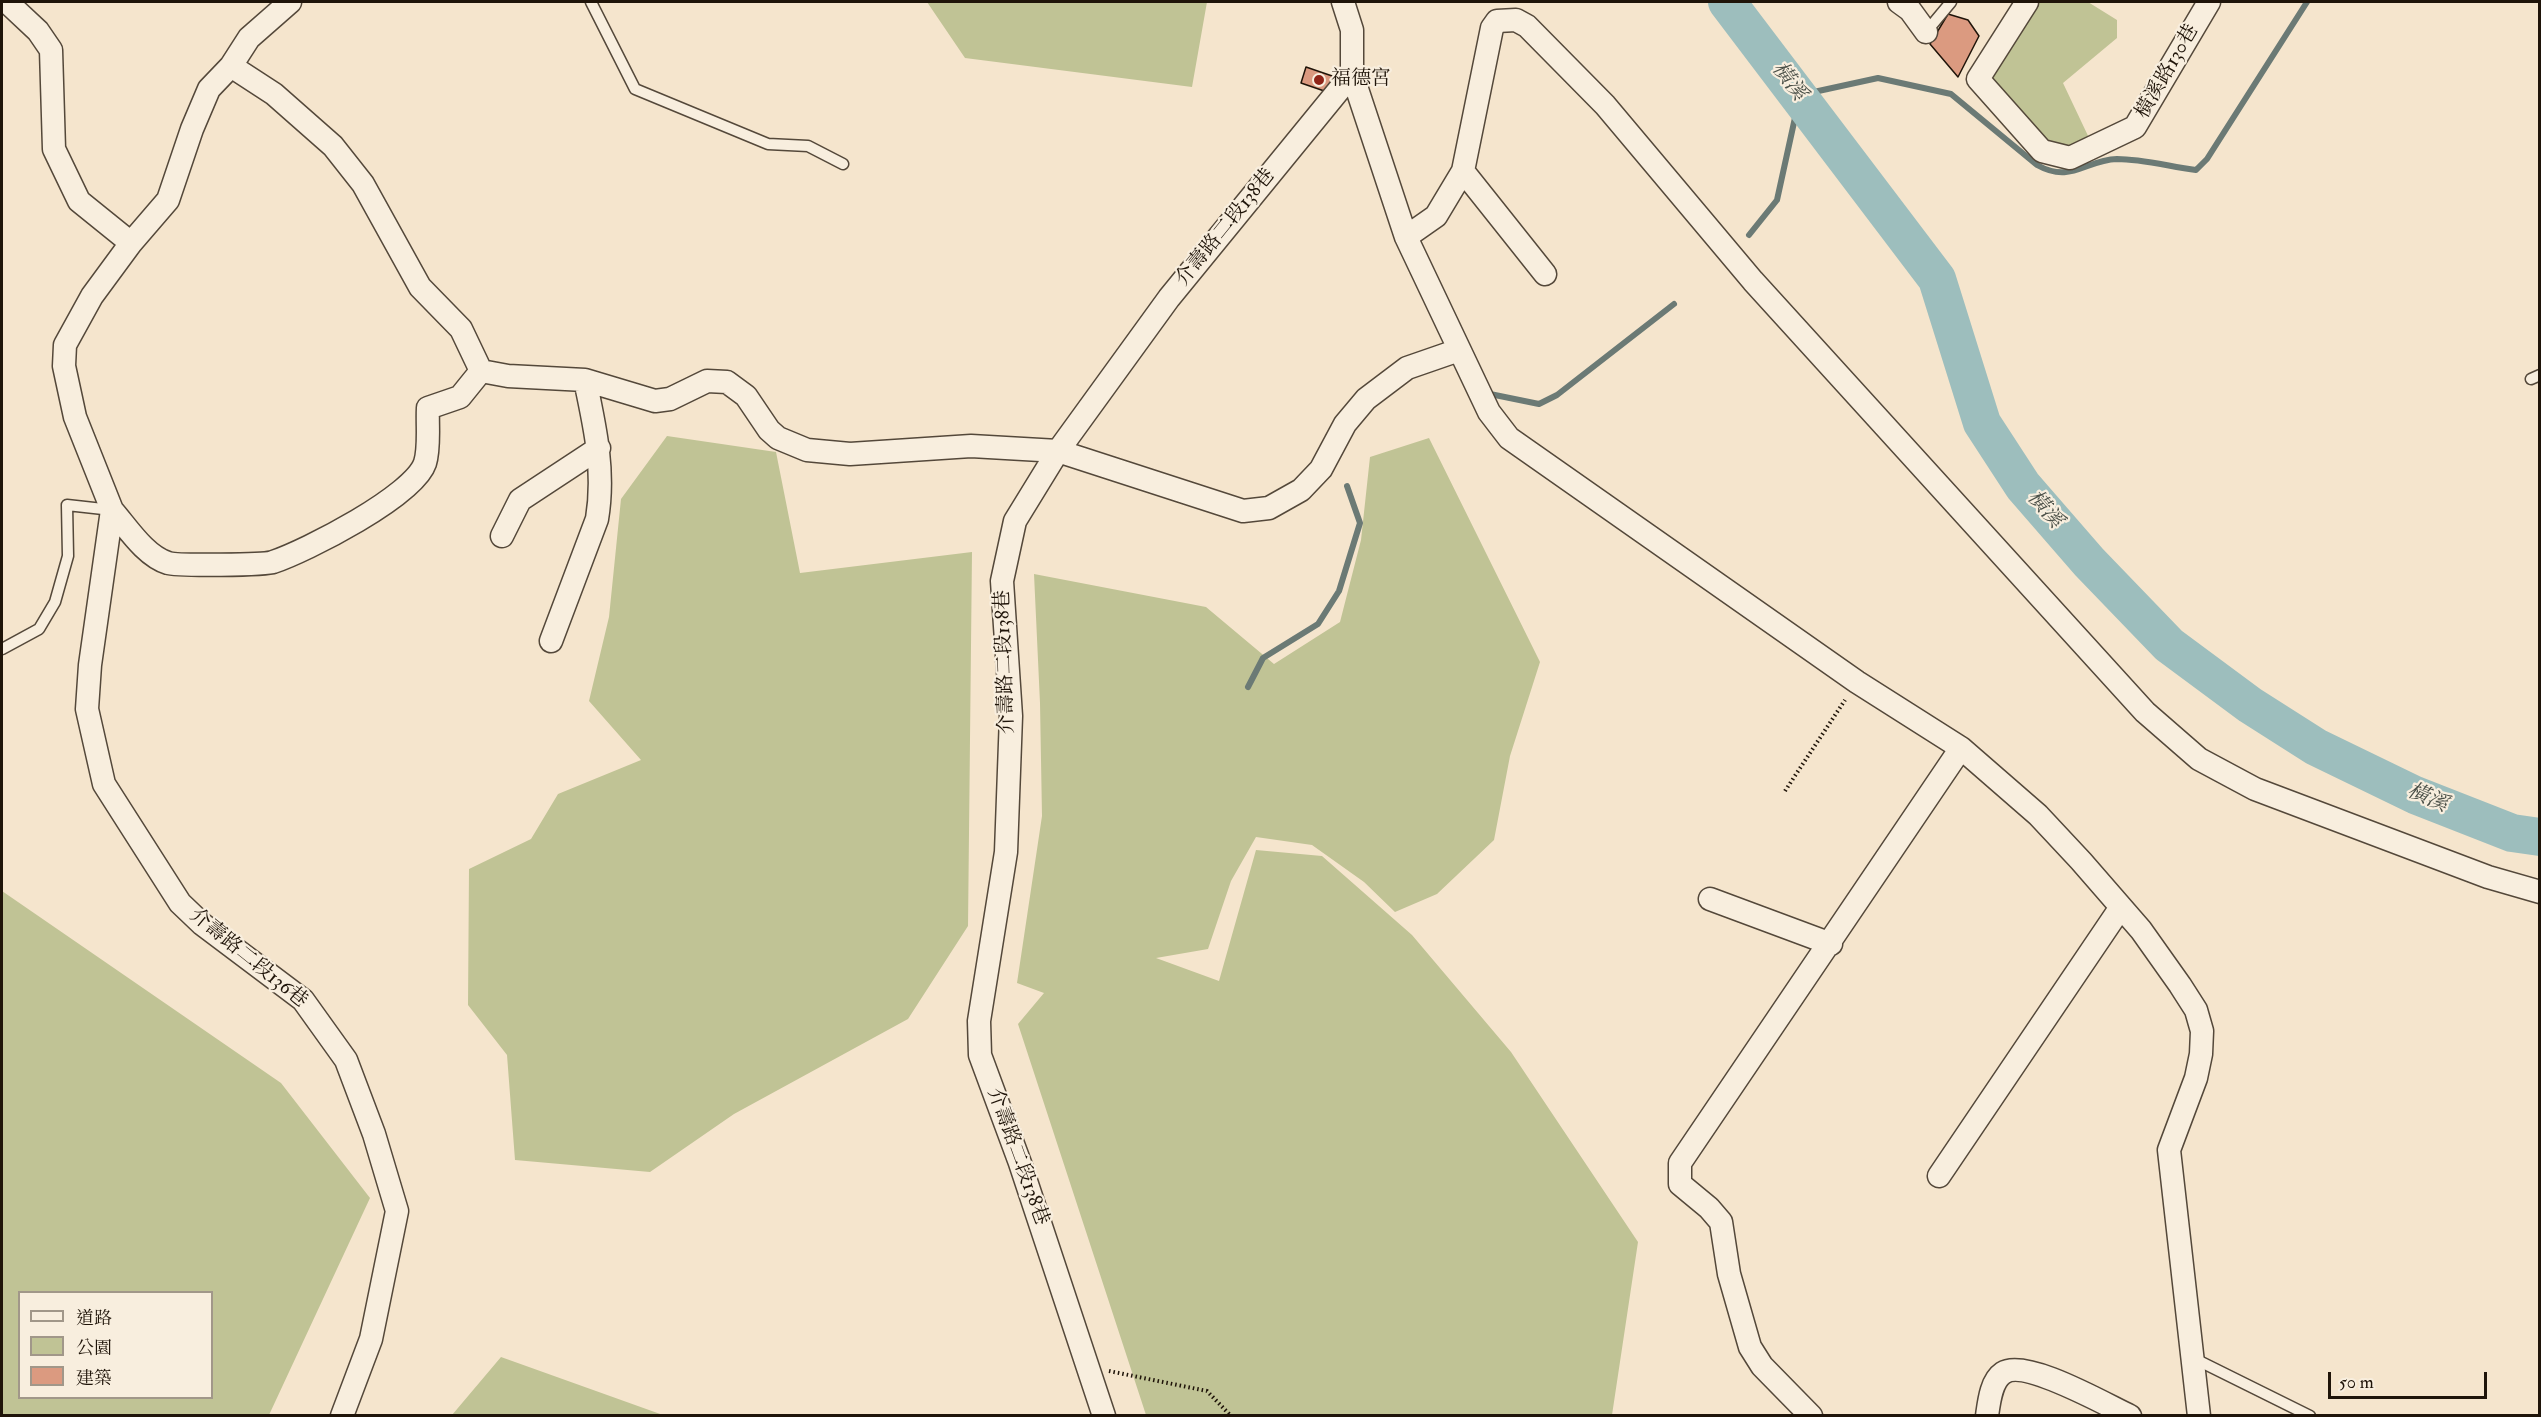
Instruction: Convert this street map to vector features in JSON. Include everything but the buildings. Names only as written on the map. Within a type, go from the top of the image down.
[{"type":"street","points":[[7,2],[38,31],[51,50],[54,149],[79,201],[131,243]]},
{"type":"street","points":[[290,2],[249,38],[231,66],[274,94],[333,146],[363,184],[420,287],[461,329],[481,371]]},
{"type":"street","points":[[1343,2],[1352,30],[1352,74],[1406,237],[1490,412],[1509,438],[1857,682],[1961,748],[2038,815],[2121,907],[2196,1010],[2202,1031],[2201,1053],[2196,1078],[2169,1150],[2199,1416]]},
{"type":"street","points":[[1899,2],[1910,10],[1926,32]]},
{"type":"street","name":"橫溪路130巷","points":[[2027,2],[1978,79],[2042,151],[2070,158],[2135,127],[2209,2]]},
{"type":"street","points":[[1406,237],[1436,216],[1463,171],[1492,28],[1497,21],[1516,20],[1527,26],[1605,105],[1753,281],[2145,712],[2199,759],[2255,789],[2488,877],[2540,892]]},
{"type":"street","name":"介壽路二段136巷","points":[[231,66],[209,89],[192,129],[168,200],[131,243],[92,296],[64,345],[64,366],[75,417],[112,510],[90,664],[87,709],[104,784],[180,903],[201,924],[303,1000],[345,1060],[374,1134],[397,1212],[371,1339],[342,1416]]},
{"type":"street","name":"介壽路二段138巷","points":[[1104,1416],[1020,1163],[980,1055],[979,1022],[1006,852],[1011,716],[1002,581],[1016,521],[1058,450],[1169,298],[1352,74]]},
{"type":"street","points":[[1463,171],[1545,274]]},
{"type":"street","points":[[481,371],[508,376],[585,380],[655,400],[670,399],[707,381],[727,382],[746,396],[769,430],[778,438],[807,450],[826,454],[971,446],[1058,450],[1243,511],[1257,512],[1300,490],[1313,480],[1344,424],[1366,399],[1407,368],[1459,350]]},
{"type":"street","points":[[112,510],[146,549],[168,563],[271,563],[326,539],[376,508],[408,484],[425,464],[428,408],[460,397],[481,371]]},
{"type":"street","points":[[551,641],[597,519],[600,499],[599,448],[585,380]]},
{"type":"street","points":[[502,536],[520,500],[599,448]]},
{"type":"street","points":[[1811,1416],[1762,1366],[1750,1347],[1729,1274],[1721,1222],[1710,1208],[1680,1184],[1678,1175],[1680,1163],[1831,944],[1961,748]]},
{"type":"street","points":[[1710,899],[1831,944]]},
{"type":"street","points":[[1939,1176],[2121,907]]},
{"type":"street","points":[[1987,1416],[1995,1383],[2002,1373],[2013,1369],[2026,1370],[2046,1377],[2130,1416]]},
{"type":"lane","points":[[591,2],[635,89],[768,144],[808,146],[843,164]]},
{"type":"lane","points":[[1926,32],[1951,2]]},
{"type":"lane","points":[[2,649],[39,629],[55,602],[68,556],[67,505],[112,510]]},
{"type":"lane","points":[[2192,1358],[2310,1416]]},
{"type":"path","points":[[1785,791],[1857,682]]},
{"type":"path","points":[[1088,1366],[1207,1391],[1231,1416]]},
{"type":"green space","points":[[927,2],[1207,2],[1192,87],[965,58]]},
{"type":"green space","points":[[2036,2],[2088,2],[2117,20],[2117,38],[2063,83],[2090,140],[2064,148],[2046,142],[1988,78]]},
{"type":"green space","points":[[667,436],[776,452],[800,573],[972,552],[968,926],[908,1019],[734,1114],[650,1172],[515,1160],[507,1055],[468,1005],[469,869],[531,839],[558,794],[641,760],[589,701],[609,617],[621,499]]},
{"type":"green space","points":[[1429,438],[1540,662],[1510,756],[1494,840],[1437,894],[1395,912],[1364,882],[1312,845],[1256,837],[1231,881],[1208,949],[1156,958],[1219,981],[1256,850],[1322,856],[1412,935],[1511,1052],[1638,1242],[1612,1415],[1146,1415],[1018,1024],[1044,993],[1017,983],[1042,816],[1034,574],[1206,607],[1274,664],[1340,622],[1361,540],[1370,457]]},
{"type":"green space","points":[[2,891],[281,1083],[370,1198],[269,1415],[2,1415]]},
{"type":"green space","points":[[501,1357],[663,1415],[452,1415]]},
{"type":"waterway","name":"橫溪","points":[[1727,2],[1937,279],[1982,423],[2023,486],[2089,562],[2169,645],[2250,705],[2316,747],[2415,795],[2512,833],[2540,837]]},
{"type":"waterway","points":[[1749,235],[1777,200],[1800,95],[1878,78],[1951,94],[2037,165],[2049,170],[2069,172],[2106,160],[2117,159],[2196,170],[2207,159],[2307,2]]},
{"type":"waterway","points":[[1490,394],[1539,404],[1557,395],[1674,304]]},
{"type":"waterway","points":[[1248,687],[1263,658],[1318,624],[1339,591],[1360,523],[1347,486]]},
{"type":"place","name":"福德宮","points":[[1319,80]]}]
